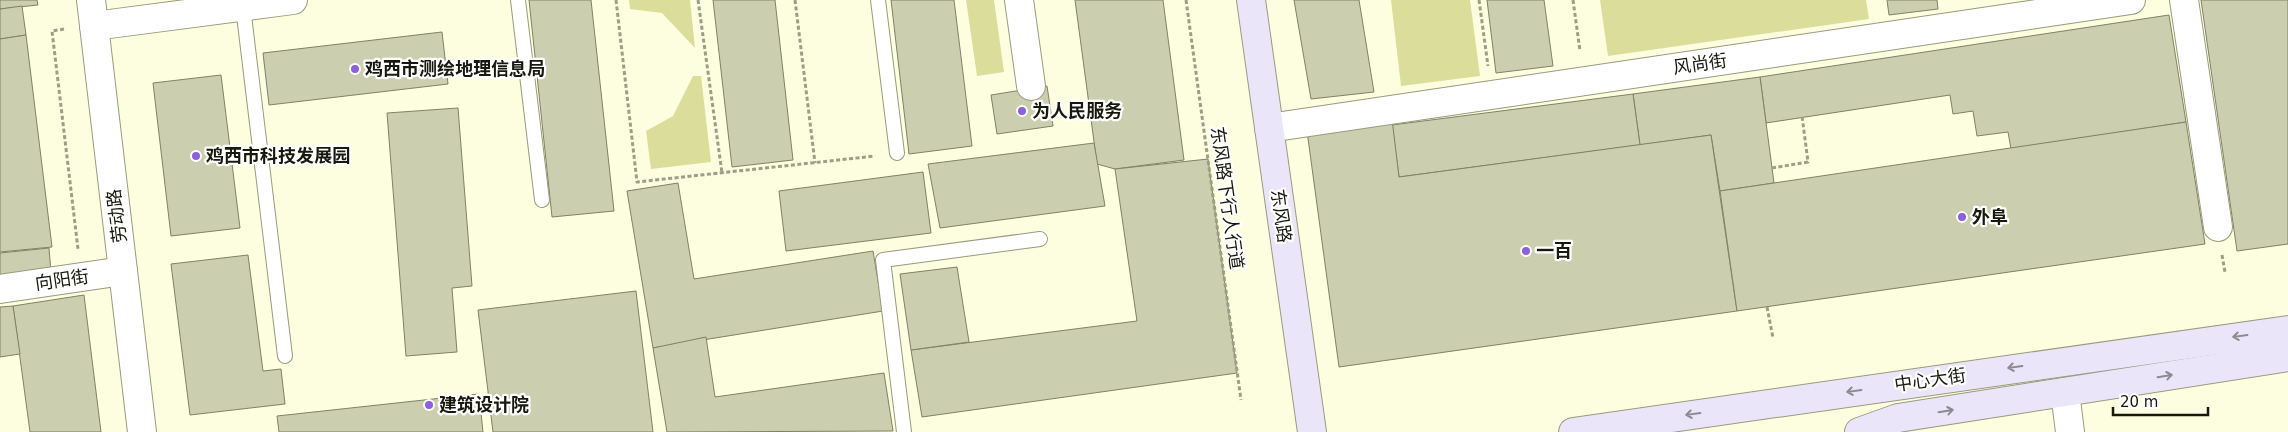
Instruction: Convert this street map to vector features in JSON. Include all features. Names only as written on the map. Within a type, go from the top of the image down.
[{"type":"main road","name":"东风路","points":[[1251,0],[1312,432]]},
{"type":"main road","name":"中心大街","points":[[1573,432],[2288,330]]},
{"type":"main road","points":[[1859,432],[1898,418],[2288,357]]},
{"type":"street","points":[[93,13],[242,7],[293,0]]},
{"type":"street","points":[[1019,0],[1031,86]]},
{"type":"street","name":"风尚街","points":[[1269,128],[2131,0]]},
{"type":"street","points":[[2184,0],[2218,227]]},
{"type":"street","name":"劳动路","points":[[93,13],[142,432]]},
{"type":"street","name":"向阳街","points":[[0,289],[123,271]]},
{"type":"street","points":[[2065,392],[2070,432]]},
{"type":"lane","points":[[518,0],[542,200]]},
{"type":"lane","points":[[878,0],[898,153]]},
{"type":"lane","points":[[242,7],[285,356]]},
{"type":"lane","points":[[904,432],[883,260],[1040,239]]},
{"type":"path","points":[[616,0],[638,182],[898,153]]},
{"type":"path","points":[[698,0],[722,173]]},
{"type":"path","points":[[795,0],[815,162]]},
{"type":"path","name":"东风路下行人行道","points":[[1186,0],[1241,400]]},
{"type":"path","points":[[1479,0],[1492,95]]},
{"type":"path","points":[[1573,0],[1584,82]]},
{"type":"path","points":[[78,248],[52,31],[93,13]]},
{"type":"path","points":[[1772,168],[1808,162],[1802,116]]},
{"type":"path","points":[[1767,307],[1773,338]]},
{"type":"green space","points":[[629,0],[690,0],[695,48],[662,13],[630,9]]},
{"type":"green space","points":[[966,0],[994,0],[1004,72],[977,76]]},
{"type":"green space","points":[[1391,0],[1470,0],[1480,76],[1401,86]]},
{"type":"green space","points":[[1600,0],[1866,0],[1869,19],[1608,56]]},
{"type":"green space","points":[[693,76],[701,76],[711,162],[651,169],[646,131],[673,116]]},
{"type":"building","points":[[0,0],[37,0],[38,5],[0,9]]},
{"type":"building","points":[[529,0],[591,0],[614,211],[552,217]]},
{"type":"building","points":[[713,0],[775,0],[793,160],[732,167]]},
{"type":"building","points":[[891,0],[954,0],[972,146],[909,154]]},
{"type":"building","points":[[1075,0],[1163,0],[1184,160],[1115,169],[1097,164]]},
{"type":"building","points":[[1294,0],[1359,0],[1374,92],[1311,99]]},
{"type":"building","points":[[1487,0],[1544,0],[1553,66],[1496,73]]},
{"type":"building","points":[[1887,0],[1937,0],[1938,9],[1889,15]]},
{"type":"building","points":[[2201,0],[2288,0],[2288,244],[2237,251]]},
{"type":"building","points":[[22,6],[26,35],[0,39],[0,9]]},
{"type":"building","points":[[2169,15],[2186,122],[2011,149],[2008,132],[1977,136],[1973,111],[1953,114],[1950,95],[1766,123],[1760,77]]},
{"type":"building","name":"鸡西市测绘地理信息局","points":[[442,32],[448,84],[269,105],[263,53]]},
{"type":"building","points":[[26,35],[52,247],[0,252],[0,39]]},
{"type":"building","name":"鸡西市科技发展园","points":[[221,75],[240,228],[171,236],[153,83]]},
{"type":"building","points":[[1760,77],[1774,183],[1720,191],[1711,135],[1640,145],[1633,94]]},
{"type":"building","name":"为人民服务","points":[[1047,86],[1053,126],[997,134],[991,95]]},
{"type":"building","points":[[1633,94],[1640,145],[1399,177],[1392,125]]},
{"type":"building","points":[[458,108],[472,286],[452,288],[457,352],[406,356],[387,113]]},
{"type":"building","name":"一百","points":[[1392,119],[1399,177],[1711,135],[1737,311],[1339,367],[1307,131]]},
{"type":"building","name":"外阜","points":[[2186,122],[2205,244],[1737,311],[1720,191]]},
{"type":"building","points":[[1094,143],[1105,206],[940,228],[928,164]]},
{"type":"building","points":[[1208,159],[1237,373],[922,417],[911,350],[1137,321],[1115,169]]},
{"type":"building","points":[[923,172],[931,233],[786,251],[779,191]]},
{"type":"building","points":[[678,183],[694,279],[873,251],[883,311],[653,348],[627,191]]},
{"type":"building","points":[[49,248],[51,272],[0,276],[0,253]]},
{"type":"building","points":[[248,255],[263,371],[281,369],[285,404],[190,415],[171,264]]},
{"type":"building","points":[[957,267],[969,342],[911,350],[900,274]]},
{"type":"building","points":[[636,291],[653,432],[493,432],[478,310]]},
{"type":"building","points":[[84,295],[101,432],[30,432],[13,306]]},
{"type":"building","points":[[13,306],[20,354],[0,357],[0,307]]},
{"type":"building","points":[[706,337],[715,397],[884,373],[893,431],[667,432],[653,348]]},
{"type":"building","name":"建筑设计院","points":[[479,394],[483,432],[279,432],[277,416]]},
{"type":"place","name":"鸡西市测绘地理信息局","points":[[355,69]]},
{"type":"place","name":"为人民服务","points":[[1022,111]]},
{"type":"place","name":"鸡西市科技发展园","points":[[196,156]]},
{"type":"place","name":"外阜","points":[[1962,217]]},
{"type":"place","name":"一百","points":[[1526,251]]},
{"type":"place","name":"建筑设计院","points":[[429,405]]}]
